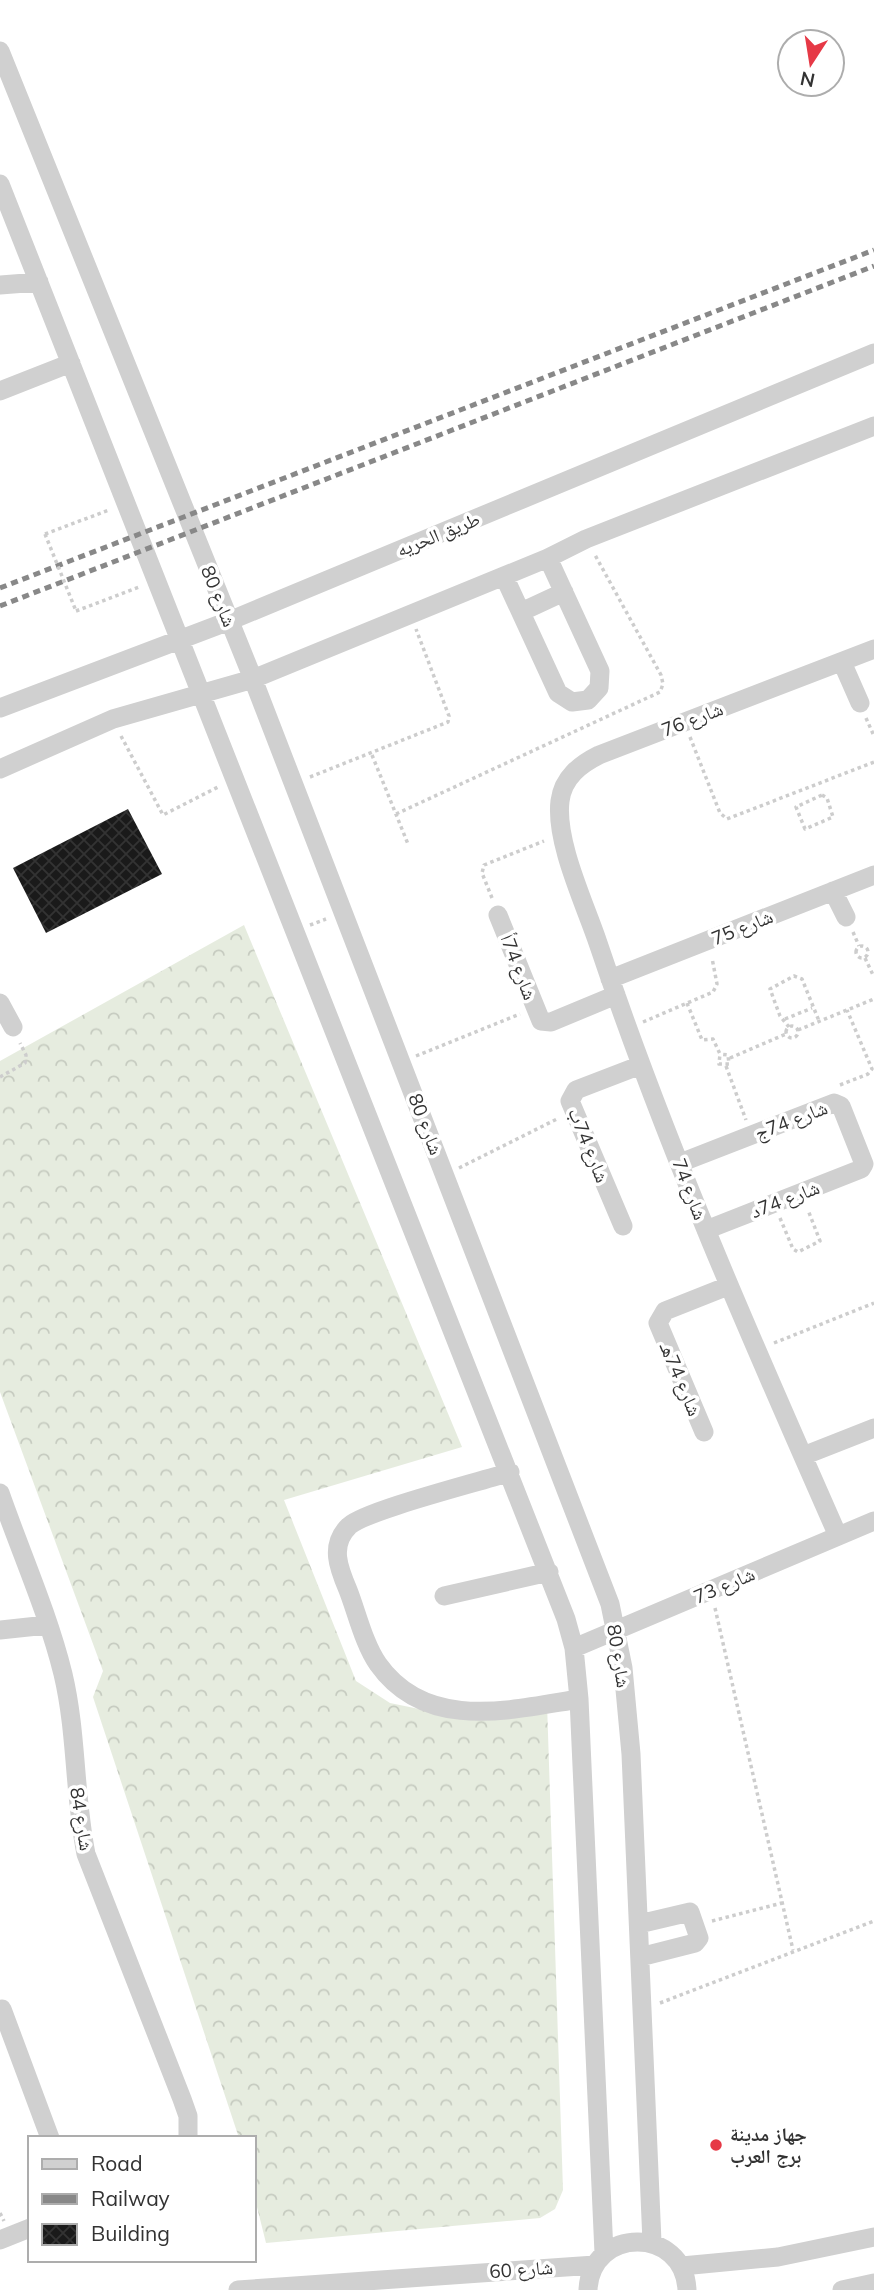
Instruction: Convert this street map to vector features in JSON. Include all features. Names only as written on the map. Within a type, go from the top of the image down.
[{"type":"street","name":"شارع 80","points":[[0,51],[344,911],[593,1553],[616,1630],[631,1754],[652,2242]]},
{"type":"street","points":[[0,184],[510,1472],[549,1572],[574,1648],[579,1699],[599,2259],[588,2290]]},
{"type":"street","points":[[0,285],[39,282]]},
{"type":"street","name":"طريق الحريه","points":[[0,708],[229,621],[874,353]]},
{"type":"street","points":[[0,391],[71,363]]},
{"type":"street","points":[[0,769],[113,719],[253,679],[548,558],[586,539],[874,426]]},
{"type":"street","points":[[504,576],[558,693],[572,702],[588,700],[599,688],[600,671],[548,558]]},
{"type":"street","points":[[521,612],[564,592]]},
{"type":"street","name":"شارع 76","points":[[563,834],[560,800],[567,781],[581,764],[874,649]]},
{"type":"street","points":[[842,662],[860,703]]},
{"type":"street","name":"شارع 74","points":[[563,834],[641,1065],[727,1286],[838,1536]]},
{"type":"street","name":"شارع 75","points":[[613,987],[708,940],[874,875]]},
{"type":"street","points":[[833,891],[846,917]]},
{"type":"street","name":"شارع 74أ","points":[[498,915],[541,1021],[551,1023],[613,987]]},
{"type":"street","points":[[0,1003],[13,1027]]},
{"type":"street","name":"شارع 74ب","points":[[623,1226],[570,1101],[576,1090],[641,1065]]},
{"type":"street","name":"شارع 74ج","points":[[680,1163],[836,1103],[841,1106],[863,1168]]},
{"type":"street","name":"شارع 74د","points":[[706,1230],[863,1168]]},
{"type":"street","name":"شارع 74هـ","points":[[704,1432],[658,1323],[665,1311],[727,1286]]},
{"type":"street","points":[[803,1456],[874,1427]]},
{"type":"street","points":[[510,1472],[360,1519],[348,1527],[341,1538],[338,1565],[377,1663],[400,1686],[427,1703],[458,1712],[491,1713],[579,1699]]},
{"type":"street","name":"شارع 84","points":[[0,1493],[63,1674],[72,1725],[78,1816],[86,1854],[182,2099],[188,2116],[188,2136]]},
{"type":"street","name":"شارع 73","points":[[574,1648],[874,1521]]},
{"type":"street","points":[[444,1596],[549,1572]]},
{"type":"street","points":[[0,1630],[47,1625]]},
{"type":"street","points":[[639,1924],[687,1912],[693,1914],[699,1938],[695,1943],[640,1956]]},
{"type":"street","points":[[2,2009],[49,2136]]},
{"type":"street","points":[[0,2240],[28,2229]]},
{"type":"street","points":[[682,2266],[778,2257],[874,2237]]},
{"type":"street","name":"شارع 60","points":[[238,2290],[599,2259],[626,2241],[652,2242]]},
{"type":"street","points":[[652,2242],[664,2247],[682,2266],[687,2290]]},
{"type":"street","points":[[842,2290],[874,2283]]},
{"type":"path","points":[[127,503],[45,534],[76,611],[158,581]]},
{"type":"path","points":[[292,784],[372,755],[445,725],[449,720],[410,614]]},
{"type":"path","points":[[113,719],[163,815],[235,779]]},
{"type":"path","points":[[684,722],[724,818],[732,818],[874,762]]},
{"type":"path","points":[[372,755],[408,844]]},
{"type":"path","points":[[807,788],[811,799]]},
{"type":"path","points":[[825,796],[833,817],[806,829],[796,808],[811,799],[825,796]]},
{"type":"path","points":[[498,915],[482,873],[484,865],[563,834]]},
{"type":"path","points":[[297,931],[344,911]]},
{"type":"path","points":[[628,1028],[716,988],[708,940]]},
{"type":"path","points":[[865,958],[874,977]]},
{"type":"path","points":[[752,1135],[726,1066],[730,1058],[786,1034],[789,1027],[780,1016],[771,992],[773,985],[794,976],[800,978],[819,1021]]},
{"type":"path","points":[[786,1034],[795,1038],[798,1030],[874,999]]},
{"type":"path","points":[[687,1003],[702,1040],[713,1039],[720,1054],[719,1065],[726,1066]]},
{"type":"path","points":[[785,1019],[813,1007]]},
{"type":"path","points":[[402,1062],[535,1008]]},
{"type":"path","points":[[832,1089],[868,1074],[872,1069],[847,1010]]},
{"type":"path","points":[[789,1027],[794,1026],[798,1030]]},
{"type":"path","points":[[0,1077],[26,1060],[13,1027]]},
{"type":"path","points":[[720,1054],[730,1058]]},
{"type":"path","points":[[446,1175],[573,1111]]},
{"type":"path","points":[[774,1203],[793,1249],[798,1252],[820,1239],[801,1193]]},
{"type":"path","points":[[756,1350],[874,1303]]},
{"type":"path","points":[[711,1590],[793,1950]]},
{"type":"path","points":[[696,1925],[782,1903]]},
{"type":"path","points":[[642,2010],[874,1921]]},
{"type":"green space","points":[[244,925],[462,1447],[284,1500],[356,1681],[390,1703],[463,1718],[547,1703],[563,2190],[555,2209],[540,2218],[266,2243],[256,2203],[256,2136],[238,2136],[93,1697],[103,1671],[0,1392],[0,1061]]},
{"type":"building","points":[[128,809],[162,874],[46,933],[13,868]]},
{"type":"railway","points":[[0,588],[874,250]]},
{"type":"railway","points":[[0,606],[874,266]]},
{"type":"place","name":"جهاز مدينة برج العرب","points":[[716,2145]]}]
